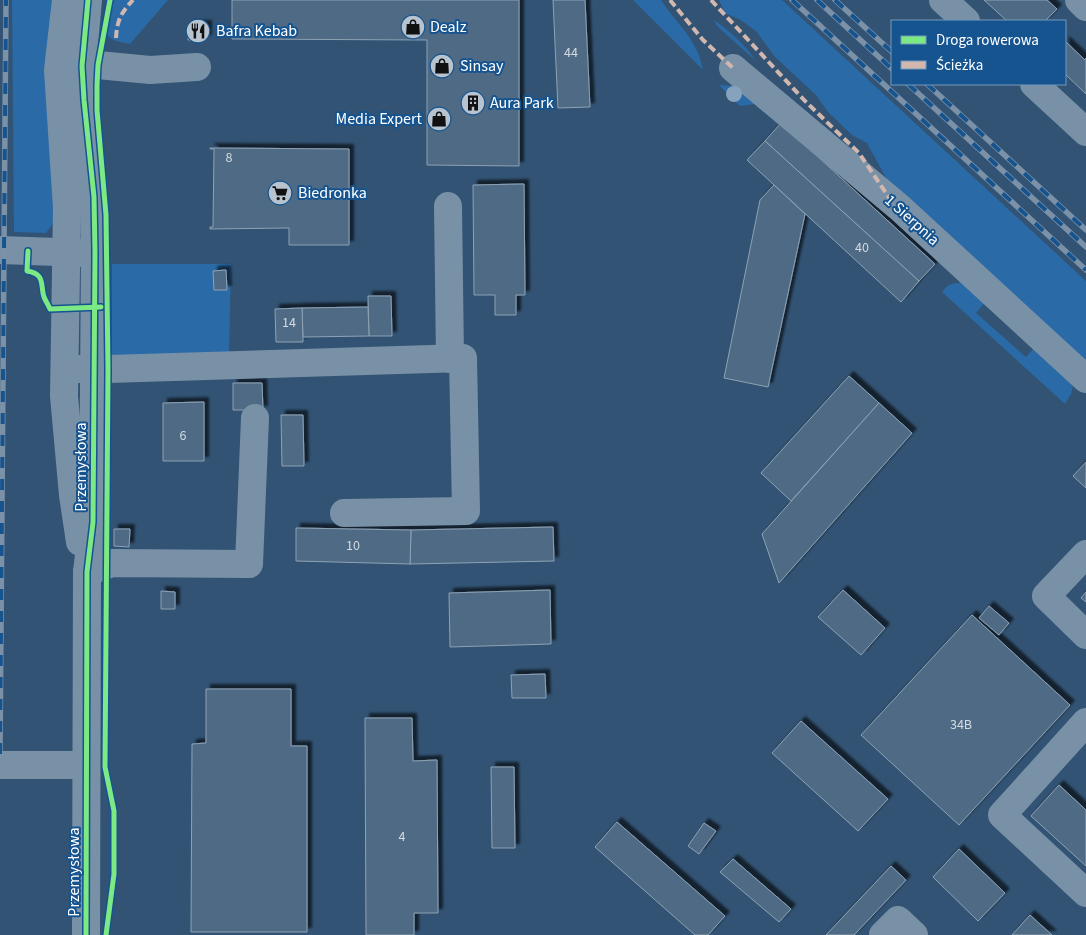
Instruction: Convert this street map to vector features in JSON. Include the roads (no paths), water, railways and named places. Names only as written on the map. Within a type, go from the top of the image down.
[{"type":"street","name":"Przemysłowa","points":[[66,0],[70,68],[64,408],[76,523],[87,572]]},
{"type":"street","name":"Przemysłowa","points":[[86,935],[87,572],[93,522],[94,197],[84,100],[70,68],[84,39],[88,0]]},
{"type":"street","points":[[943,0],[965,20]]},
{"type":"street","points":[[1079,0],[1086,7]]},
{"type":"street","points":[[70,68],[98,65],[150,70],[197,67]]},
{"type":"street","name":"1 Sierpnia","points":[[733,68],[895,204],[1086,378]]},
{"type":"street","points":[[1035,85],[1086,132]]},
{"type":"street","points":[[448,206],[450,359]]},
{"type":"street","points":[[0,250],[95,253]]},
{"type":"street","points":[[65,369],[463,358],[466,511],[344,513]]},
{"type":"street","points":[[87,572],[112,563],[250,564],[255,418]]},
{"type":"street","points":[[1086,554],[1046,596],[1086,635]]},
{"type":"street","points":[[1086,722],[1002,815],[1086,893]]},
{"type":"street","points":[[0,765],[86,765]]},
{"type":"street","points":[[883,935],[898,920],[914,935]]},
{"type":"railway","points":[[0,754],[6,0]]},
{"type":"railway","points":[[792,0],[1086,270]]},
{"type":"railway","points":[[817,0],[891,68]]},
{"type":"railway","points":[[835,0],[891,51]]},
{"type":"railway","points":[[909,85],[1086,247]]},
{"type":"railway","points":[[928,85],[1086,230]]},
{"type":"place","name":"Dealz","points":[[413,27]]},
{"type":"place","name":"Bafra Kebab","points":[[198,31]]},
{"type":"place","name":"Sinsay","points":[[442,66]]},
{"type":"place","name":"Aura Park","points":[[473,103]]},
{"type":"place","name":"Media Expert","points":[[439,119]]},
{"type":"place","name":"Biedronka","points":[[280,193]]}]
